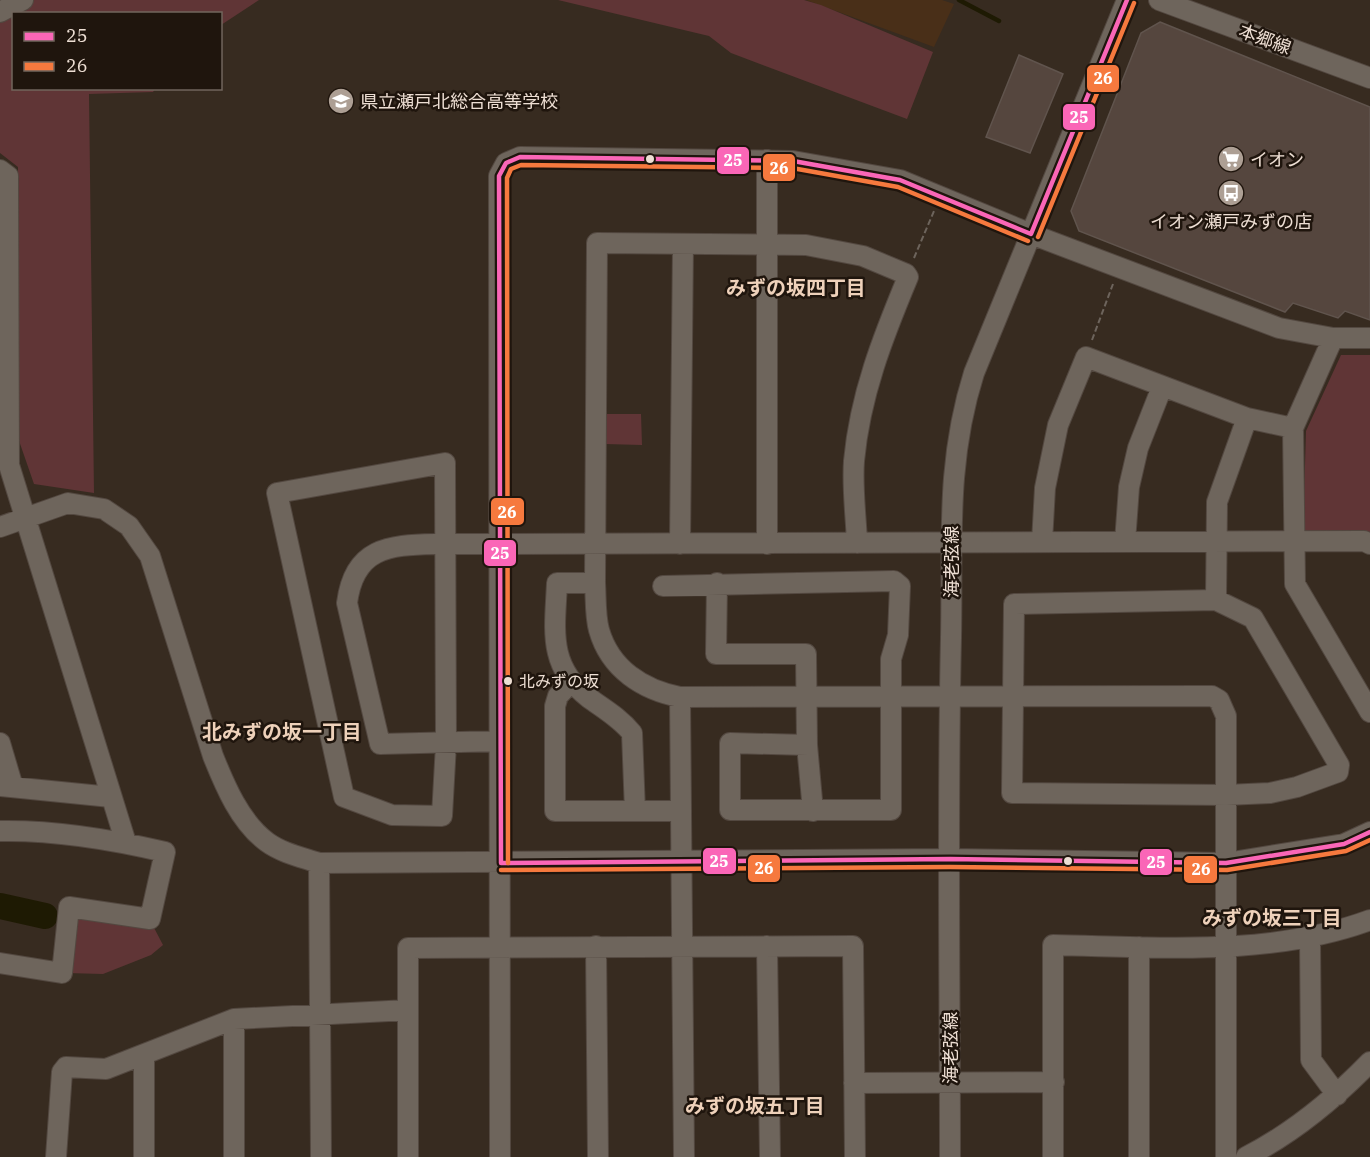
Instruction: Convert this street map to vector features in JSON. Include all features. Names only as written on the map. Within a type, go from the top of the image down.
[{"type":"street","points":[[0,12],[24,0]]},
{"type":"street","name":"海老弦線","points":[[950,1157],[950,696],[953,543],[951,489],[954,454],[963,408],[974,373],[1127,0]]},
{"type":"street","name":"本郷線","points":[[1160,0],[1370,78]]},
{"type":"street","points":[[500,1157],[499,176],[509,161],[520,157],[767,160],[824,165],[900,180],[1031,234],[1279,328],[1333,338],[1370,338]]},
{"type":"street","points":[[767,160],[769,243],[767,544]]},
{"type":"street","points":[[0,170],[8,176],[4,440],[9,465],[126,843]]},
{"type":"street","points":[[857,543],[854,463],[861,411],[874,360],[908,277],[906,274],[862,256],[806,245],[597,243],[595,583],[598,629],[615,663],[637,681],[659,693],[680,698],[1212,696],[1219,700],[1226,716],[1226,1157]]},
{"type":"street","points":[[680,544],[683,244]]},
{"type":"street","points":[[1333,338],[1293,428],[1295,584],[1370,712]]},
{"type":"street","points":[[1042,542],[1045,488],[1058,425],[1086,357],[1247,418],[1293,428]]},
{"type":"street","points":[[1125,542],[1130,487],[1138,448],[1162,387]]},
{"type":"street","points":[[1216,600],[1217,502],[1247,418]]},
{"type":"street","points":[[445,463],[444,544],[446,744],[442,816],[392,816],[344,797],[277,493],[445,463]]},
{"type":"street","points":[[0,526],[68,503],[104,509],[129,526],[150,556],[213,756],[226,787],[247,822],[267,842],[318,863],[950,859],[1226,863],[1344,844],[1370,832]]},
{"type":"street","points":[[500,741],[380,744],[347,603],[350,585],[359,566],[376,552],[399,545],[444,544],[1364,541],[1370,544]]},
{"type":"street","points":[[663,586],[717,583],[894,581],[900,586],[898,635],[891,660],[891,810],[730,810],[730,743],[807,745]]},
{"type":"street","points":[[595,583],[557,583],[554,644],[571,682],[625,724],[632,733],[635,811]]},
{"type":"street","points":[[717,583],[716,654],[802,648],[806,654],[807,745],[813,811]]},
{"type":"street","points":[[1216,600],[1253,618],[1339,765],[1338,772],[1297,787],[1270,793],[1226,795],[1012,793],[1014,697],[1014,604],[1216,600]]},
{"type":"street","points":[[571,682],[558,696],[555,706],[555,811],[681,811]]},
{"type":"street","points":[[680,698],[684,1157]]},
{"type":"street","points":[[0,743],[7,787],[111,797]]},
{"type":"street","points":[[0,831],[44,830],[126,843],[165,852],[150,919],[69,907],[62,973],[0,963]]},
{"type":"street","points":[[318,863],[321,1157]]},
{"type":"street","points":[[1053,1157],[1053,945],[1227,946],[1310,938],[1370,920]]},
{"type":"street","points":[[1310,938],[1311,1060],[1337,1095]]},
{"type":"street","points":[[408,1157],[408,948],[501,949],[682,945],[853,946],[855,1157]]},
{"type":"street","points":[[596,946],[598,1157]]},
{"type":"street","points":[[767,946],[770,1157]]},
{"type":"street","points":[[1139,947],[1139,1157]]},
{"type":"street","points":[[56,1157],[62,1072],[66,1067],[106,1069],[234,1019],[408,1010]]},
{"type":"street","points":[[234,1019],[234,1157]]},
{"type":"street","points":[[144,1055],[144,1157]]},
{"type":"street","points":[[1246,1157],[1281,1139],[1337,1095],[1370,1062]]},
{"type":"street","points":[[854,1083],[1054,1082]]},
{"type":"path","points":[[906,274],[941,196]]},
{"type":"path","points":[[1086,357],[1119,266]]},
{"type":"shaded area","points":[[23,0],[259,0],[222,24],[222,12],[12,12],[12,90],[154,90],[153,92],[89,94],[94,493],[34,484],[17,435],[18,167],[0,153],[0,12]]},
{"type":"shaded area","points":[[558,0],[804,0],[933,52],[907,119],[731,53],[709,36]]},
{"type":"shaded area","points":[[806,0],[942,0],[954,4],[934,47]]},
{"type":"shaded area","points":[[1341,355],[1370,355],[1370,536],[1303,534],[1306,431]]},
{"type":"shaded area","points":[[605,414],[641,414],[642,445],[605,444]]},
{"type":"shaded area","points":[[72,911],[151,922],[163,945],[151,955],[103,974],[66,973]]},
{"type":"building","name":"イオン","points":[[1160,22],[1370,107],[1370,320],[1345,311],[1338,318],[1293,303],[1285,312],[1079,231],[1071,211],[1141,33]]},
{"type":"building","points":[[1019,55],[1063,74],[1030,153],[986,137]]},
{"type":"waterway","points":[[959,0],[999,21]]},
{"type":"waterway","points":[[0,906],[45,916]]},
{"type":"transit line","name":"25","points":[[1031,234],[1127,0]]},
{"type":"transit line","name":"26","points":[[1038,237],[1134,3]]},
{"type":"transit line","name":"25","points":[[501,863],[499,176],[506,163],[520,157],[793,161],[900,180],[1031,234]]},
{"type":"transit line","name":"26","points":[[508,863],[507,178],[511,169],[521,165],[792,168],[898,187],[1028,241]]},
{"type":"transit line","name":"25","points":[[501,863],[950,859],[1226,863],[1344,844],[1370,832]]},
{"type":"transit line","name":"26","points":[[501,870],[950,867],[1227,870],[1346,851],[1370,840]]},
{"type":"place","name":"県立瀬戸北総合高等学校","points":[[341,101]]},
{"type":"place","name":"イオン","points":[[1231,159]]},
{"type":"place","name":"イオン瀬戸みずの店","points":[[1231,193]]},
{"type":"place","name":"北みずの坂","points":[[508,681]]},
{"type":"district","name":"みずの坂四丁目","points":[[796,287]]},
{"type":"district","name":"北みずの坂一丁目","points":[[282,731]]},
{"type":"district","name":"みずの坂三丁目","points":[[1272,917]]},
{"type":"district","name":"みずの坂五丁目","points":[[755,1105]]}]
